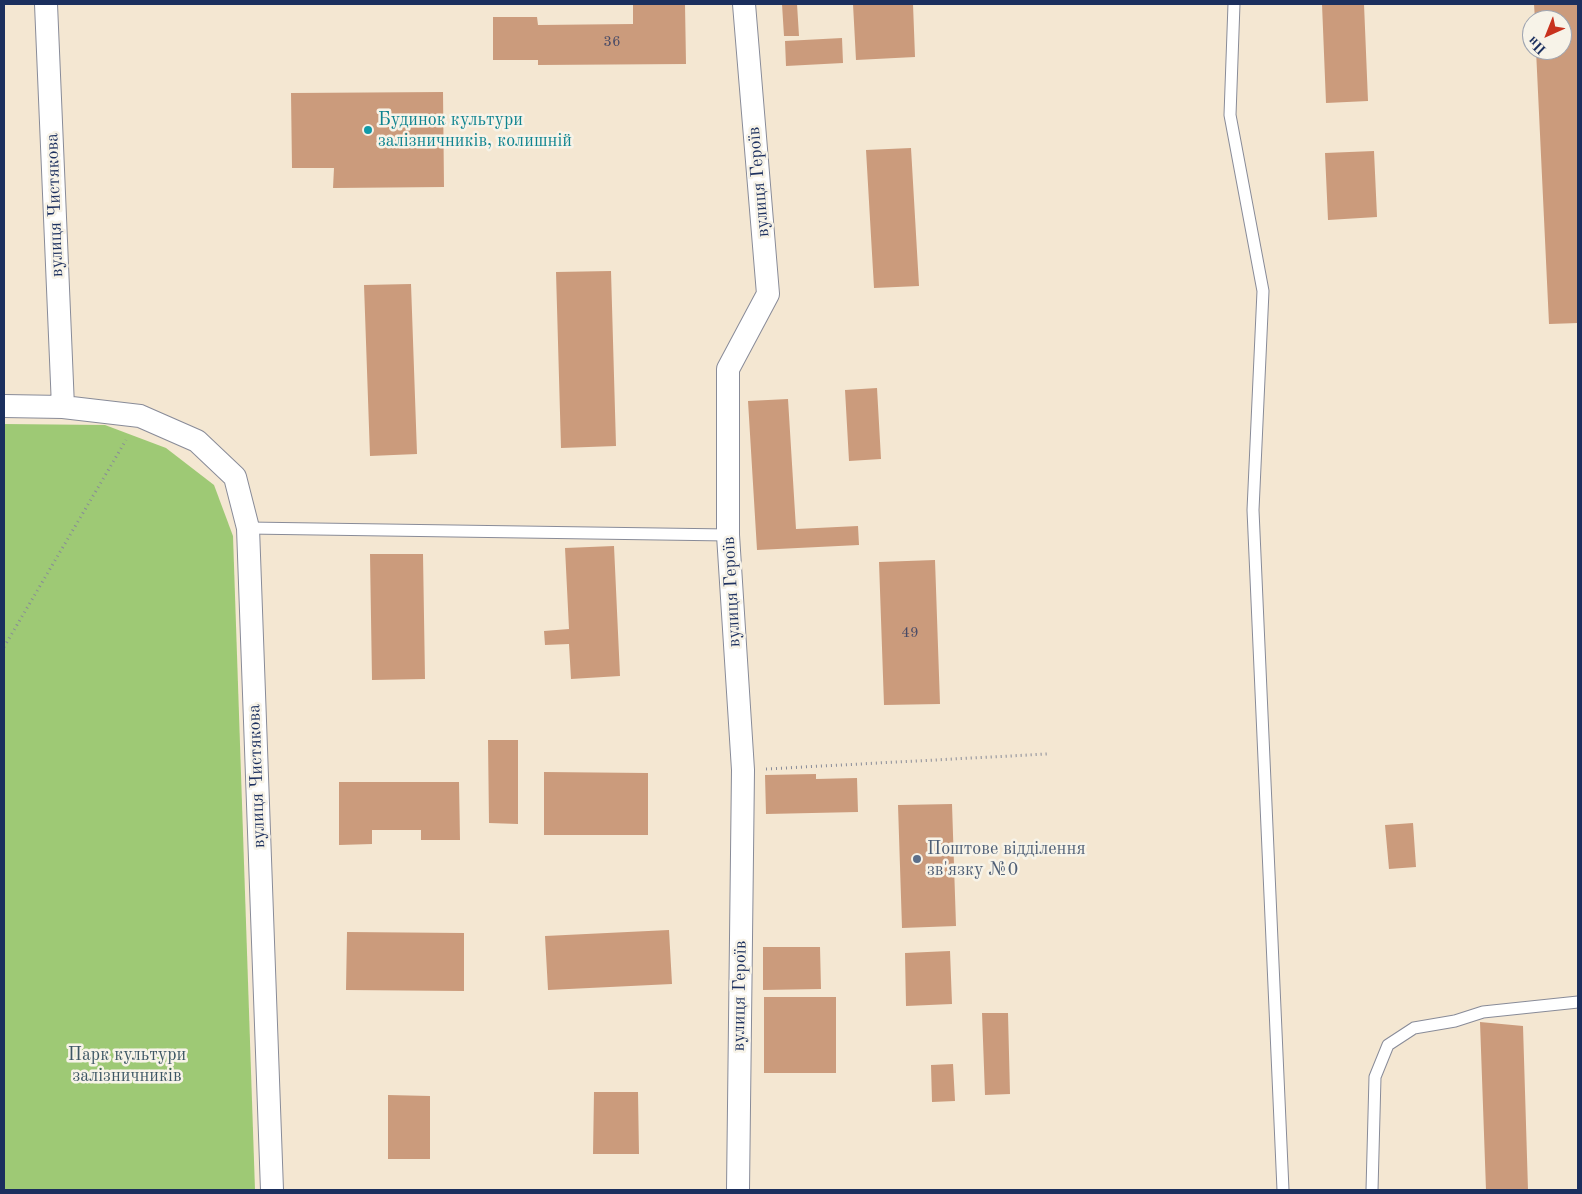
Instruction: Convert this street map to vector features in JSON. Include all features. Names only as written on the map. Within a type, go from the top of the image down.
[{"type":"street","name":"вулиця Чистякова","points":[[46,4],[63,406]]},
{"type":"street","name":"вулиця Героїв","points":[[738,1190],[743,770],[728,535],[728,369],[768,294],[744,4]]},
{"type":"street","name":"вулиця Чистякова","points":[[4,406],[63,406],[140,416],[197,441],[235,477],[248,528],[272,1190]]},
{"type":"lane","points":[[1234,4],[1230,115],[1263,291],[1253,510],[1283,1190]]},
{"type":"lane","points":[[248,528],[728,535]]},
{"type":"lane","points":[[1372,1190],[1375,1077],[1388,1045],[1414,1028],[1455,1021],[1483,1012],[1578,1002]]},
{"type":"path","points":[[4,647],[140,416]]},
{"type":"path","points":[[743,770],[1047,754]]},
{"type":"green space","name":"Парк культури залізничників","points":[[4,424],[105,425],[166,448],[214,485],[233,536],[255,1190],[4,1190]]},
{"type":"building","points":[[633,4],[685,4],[686,64],[538,65],[538,60],[493,60],[493,17],[537,17],[538,25],[633,24]]},
{"type":"building","points":[[782,4],[797,4],[799,36],[784,36]]},
{"type":"building","points":[[853,4],[913,4],[915,57],[856,60]]},
{"type":"building","points":[[1322,4],[1364,4],[1368,101],[1326,103]]},
{"type":"building","points":[[1534,4],[1578,4],[1578,323],[1549,324],[1536,60],[1572,60],[1572,10],[1534,10]]},
{"type":"building","points":[[842,38],[843,63],[786,66],[785,41]]},
{"type":"building","name":"Будинок культури залізничників, колишній","points":[[443,92],[444,187],[333,188],[334,168],[292,168],[291,93]]},
{"type":"building","points":[[911,148],[919,286],[874,288],[866,150]]},
{"type":"building","points":[[1374,151],[1377,217],[1328,220],[1325,153]]},
{"type":"building","points":[[611,271],[616,446],[561,448],[556,272]]},
{"type":"building","points":[[411,284],[417,454],[370,456],[364,285]]},
{"type":"building","points":[[877,388],[881,459],[849,461],[845,390]]},
{"type":"building","points":[[788,399],[796,529],[858,526],[859,545],[757,550],[748,401]]},
{"type":"building","points":[[614,546],[620,676],[571,679],[569,644],[545,645],[544,631],[569,629],[565,548]]},
{"type":"building","points":[[370,554],[423,554],[425,679],[372,680]]},
{"type":"building","points":[[935,560],[940,704],[884,705],[879,562]]},
{"type":"building","points":[[488,740],[518,740],[518,824],[489,823]]},
{"type":"building","points":[[544,772],[648,773],[648,835],[544,835]]},
{"type":"building","points":[[816,774],[816,779],[857,778],[858,812],[766,814],[765,775]]},
{"type":"building","points":[[339,782],[459,782],[460,840],[421,840],[421,830],[372,830],[372,844],[339,845]]},
{"type":"building","points":[[952,804],[956,926],[902,928],[898,805]]},
{"type":"building","points":[[1413,823],[1416,867],[1389,869],[1385,825]]},
{"type":"building","points":[[669,930],[672,984],[548,990],[545,936]]},
{"type":"building","points":[[347,932],[464,933],[464,991],[346,990]]},
{"type":"building","points":[[763,947],[820,947],[821,989],[763,990]]},
{"type":"building","points":[[950,951],[952,1004],[906,1006],[905,953]]},
{"type":"building","points":[[764,997],[836,997],[836,1073],[764,1073]]},
{"type":"building","points":[[982,1013],[1008,1013],[1010,1094],[985,1095]]},
{"type":"building","points":[[1480,1022],[1523,1026],[1528,1190],[1486,1190]]},
{"type":"building","points":[[953,1064],[955,1101],[932,1102],[931,1065]]},
{"type":"building","points":[[594,1092],[638,1092],[639,1154],[593,1154]]},
{"type":"building","points":[[388,1095],[430,1096],[430,1159],[388,1159]]},
{"type":"place","name":"Будинок культури залізничників, колишній","points":[[368,130]]},
{"type":"place","name":"Поштове відділення зв'язку №0","points":[[917,859]]}]
